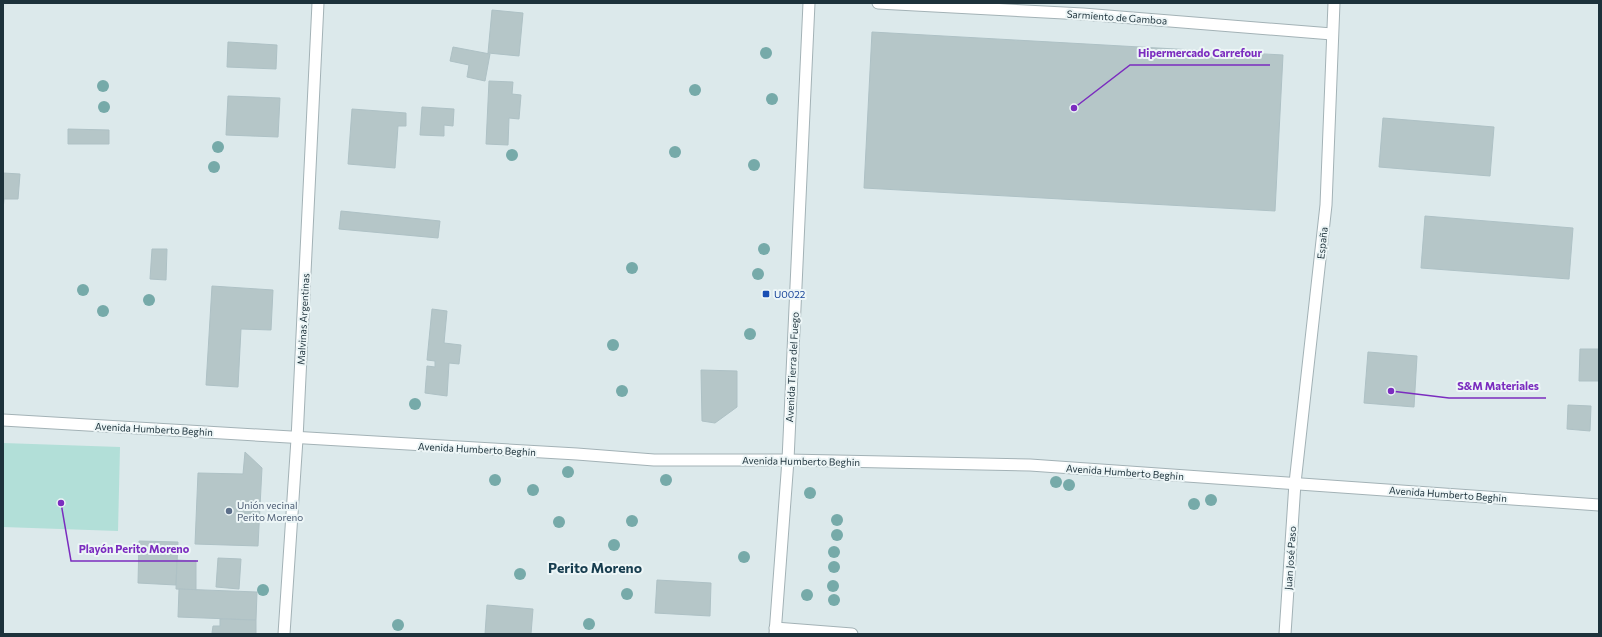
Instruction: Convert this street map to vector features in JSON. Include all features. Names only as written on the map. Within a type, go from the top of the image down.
[{"type":"street","name":"Malvinas Argentinas","points":[[284,634],[297,439],[318,3]]},
{"type":"street","name":"Avenida Tierra del Fuego","points":[[775,631],[788,460],[809,3]]},
{"type":"street","name":"Sarmiento de Gamboa","points":[[878,3],[1082,14],[1332,34]]},
{"type":"street","name":"España","points":[[1295,483],[1326,205],[1334,3]]},
{"type":"street","name":"Avenida Humberto Beghin","points":[[3,420],[198,431],[297,439],[577,454],[654,460],[788,460],[1030,465],[1599,505]]},
{"type":"street","name":"Juan José Paso","points":[[1285,634],[1295,483]]},
{"type":"street","points":[[775,631],[852,634]]},
{"type":"green space","points":[[3,443],[120,447],[118,531],[3,527]]},
{"type":"building","points":[[492,10],[523,13],[519,56],[488,53]]},
{"type":"building","points":[[872,32],[1283,55],[1275,211],[864,188]]},
{"type":"building","points":[[228,42],[277,45],[276,69],[227,67]]},
{"type":"building","points":[[453,47],[490,54],[485,81],[467,77],[469,65],[450,61]]},
{"type":"building","points":[[489,81],[513,82],[512,94],[521,95],[519,119],[509,118],[508,145],[486,144]]},
{"type":"building","points":[[228,96],[280,98],[278,137],[226,135]]},
{"type":"building","points":[[422,107],[454,109],[453,126],[444,125],[444,136],[420,135]]},
{"type":"building","points":[[352,109],[406,113],[406,126],[398,126],[395,168],[348,164]]},
{"type":"building","points":[[1383,118],[1494,127],[1490,176],[1379,167]]},
{"type":"building","points":[[68,129],[109,130],[109,144],[68,144]]},
{"type":"building","points":[[3,173],[20,174],[18,199],[4,199],[3,210]]},
{"type":"building","points":[[341,211],[440,221],[438,238],[339,229]]},
{"type":"building","points":[[1425,216],[1573,228],[1569,279],[1421,268]]},
{"type":"building","points":[[152,249],[167,249],[166,280],[150,279]]},
{"type":"building","points":[[212,286],[273,290],[271,330],[241,329],[238,387],[206,385]]},
{"type":"building","points":[[432,309],[447,311],[444,343],[461,345],[459,364],[449,363],[447,396],[425,393],[427,366],[435,367],[435,361],[427,360]]},
{"type":"building","points":[[1580,349],[1599,349],[1599,381],[1579,381]]},
{"type":"building","points":[[1368,352],[1417,356],[1414,407],[1364,403]]},
{"type":"building","points":[[701,370],[737,371],[737,407],[715,423],[702,421]]},
{"type":"building","points":[[1568,405],[1591,406],[1590,431],[1567,429]]},
{"type":"building","points":[[245,452],[262,468],[258,546],[195,544],[198,473],[243,474]]},
{"type":"building","points":[[139,541],[178,542],[176,585],[138,583]]},
{"type":"building","points":[[218,558],[241,559],[239,589],[216,587]]},
{"type":"building","points":[[177,560],[196,561],[196,590],[176,589]]},
{"type":"building","points":[[657,580],[711,583],[710,616],[655,613]]},
{"type":"building","points":[[179,589],[257,592],[256,620],[178,617]]},
{"type":"building","points":[[487,605],[533,609],[531,634],[485,634]]},
{"type":"building","points":[[220,619],[256,620],[256,634],[212,633],[213,626],[220,626]]},
{"type":"place","name":"Hipermercado Carrefour","points":[[1074,108]]},
{"type":"place","name":"U0022","points":[[766,294]]},
{"type":"place","name":"S&M Materiales","points":[[1391,391]]},
{"type":"place","name":"Playón Perito Moreno","points":[[61,503]]},
{"type":"place","name":"Unión vecinal Perito Moreno","points":[[229,511]]},
{"type":"district","name":"Perito Moreno","points":[[595,568]]}]
